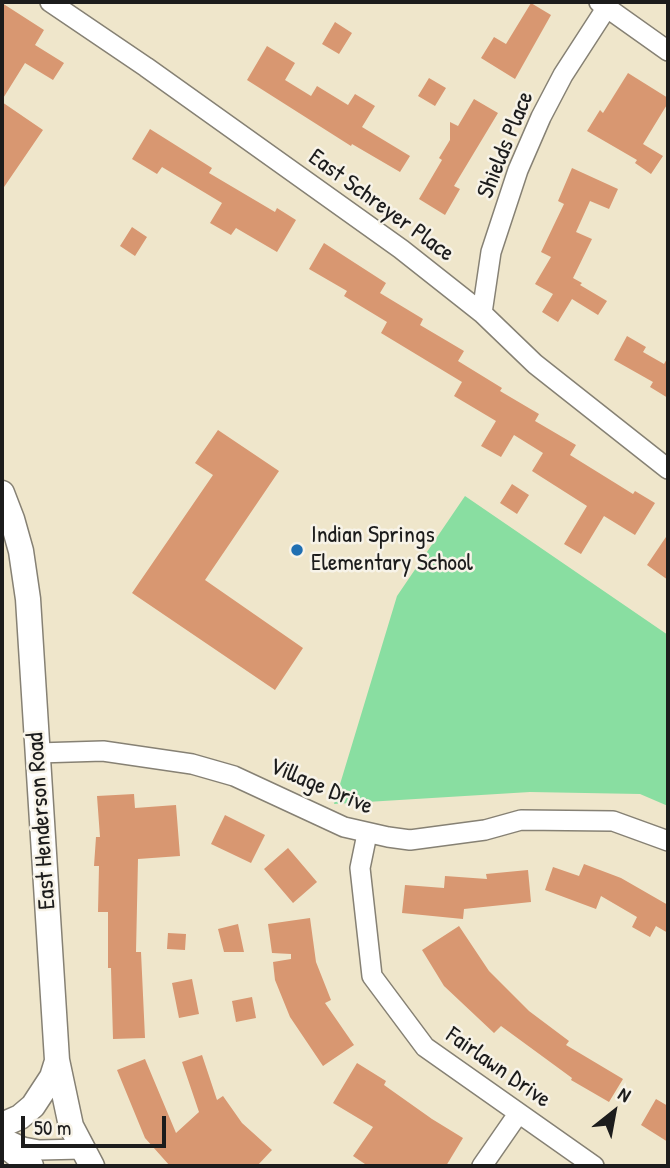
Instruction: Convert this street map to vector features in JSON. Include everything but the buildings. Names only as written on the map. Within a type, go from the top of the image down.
[{"type":"main road","name":"East Henderson Road","points":[[2,493],[22,551],[28,599],[57,1060],[65,1105],[87,1158]]},
{"type":"main road","points":[[2,1125],[20,1117],[33,1106],[48,1084],[57,1060]]},
{"type":"main road","points":[[2,1143],[31,1166]]},
{"type":"street","name":"East Schreyer Place","points":[[50,2],[401,249],[482,313],[535,364],[668,469]]},
{"type":"street","name":"Shields Place","points":[[482,313],[491,252],[518,170],[541,117],[603,4]]},
{"type":"street","points":[[603,4],[668,51]]},
{"type":"street","name":"Village Drive","points":[[38,753],[103,751],[192,764],[234,776],[319,816],[367,834],[410,840],[485,830],[521,820],[613,821],[668,841]]},
{"type":"street","name":"Fairlawn Drive","points":[[367,834],[360,868],[372,976],[425,1047],[594,1166]]},
{"type":"street","points":[[482,1166],[518,1114]]},
{"type":"street","points":[[2,1137],[31,1149],[87,1158]]},
{"type":"green space","points":[[465,496],[668,635],[668,806],[640,794],[530,792],[334,804],[397,596]]},
{"type":"place","name":"Indian Springs Elementary School","points":[[297,550]]}]
